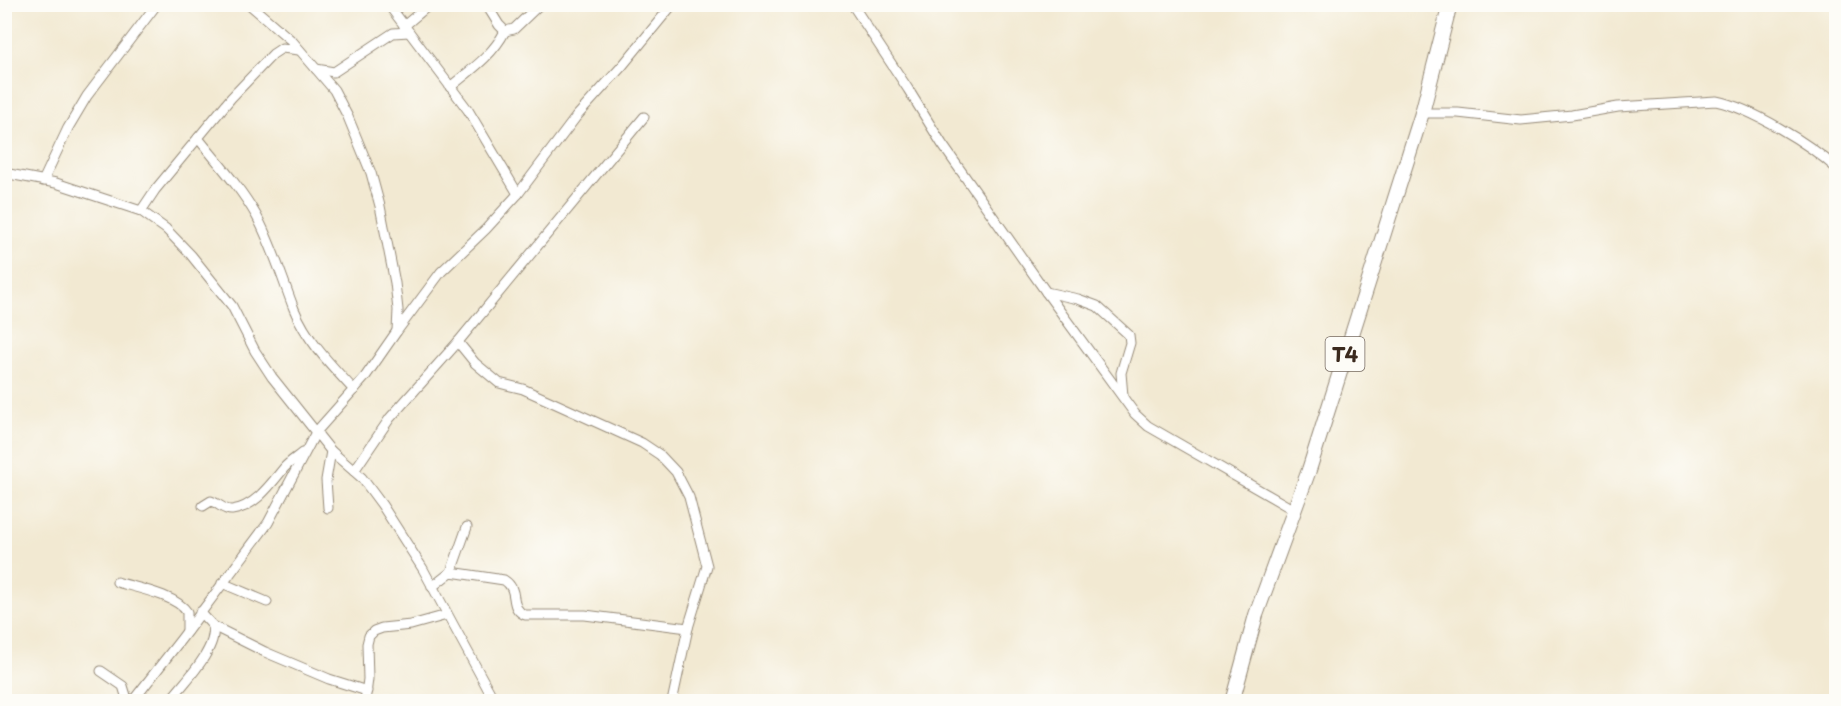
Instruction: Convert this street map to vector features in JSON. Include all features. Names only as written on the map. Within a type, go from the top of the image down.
[{"type":"highway","name":"T4","points":[[1232,702],[1256,615],[1309,470],[1422,113],[1450,4]]},
{"type":"street","points":[[43,181],[68,128],[87,96],[157,4]]},
{"type":"street","points":[[249,4],[286,35],[334,90],[348,117],[371,173],[380,206],[395,283],[398,310],[397,331]]},
{"type":"street","points":[[388,4],[479,128],[518,194]]},
{"type":"street","points":[[314,68],[323,72],[334,72],[393,33],[407,29],[430,4]]},
{"type":"street","points":[[486,4],[499,26],[505,31]]},
{"type":"street","points":[[505,31],[514,29],[540,4]]},
{"type":"street","points":[[100,671],[123,686],[130,702],[188,631],[268,523],[316,432],[370,370],[441,272],[486,229],[518,194],[576,117],[623,66],[674,4]]},
{"type":"street","points":[[852,4],[942,144],[1124,399],[1148,426],[1294,510]]},
{"type":"street","points":[[393,33],[395,14]]},
{"type":"street","points":[[450,87],[497,47],[505,31]]},
{"type":"street","points":[[141,211],[155,190],[231,98],[273,54],[282,48],[299,50]]},
{"type":"street","points":[[334,72],[334,90]]},
{"type":"street","points":[[1422,113],[1458,113],[1521,120],[1572,115],[1618,107],[1716,101],[1726,103],[1766,122],[1821,154],[1836,168]]},
{"type":"street","points":[[354,471],[390,418],[458,342],[644,117]]},
{"type":"street","points":[[198,138],[239,189],[256,216],[295,310],[311,339],[354,390]]},
{"type":"street","points":[[4,173],[43,181],[141,211],[174,238],[232,306],[255,351],[272,377],[331,451],[371,489],[393,520],[419,562],[495,702]]},
{"type":"street","points":[[1046,292],[1078,298],[1097,306],[1120,324],[1129,335],[1129,351],[1121,372],[1124,399]]},
{"type":"street","points":[[458,342],[475,363],[499,383],[523,389],[642,443],[660,455],[676,472],[689,497],[707,566],[688,628],[672,702]]},
{"type":"street","points":[[202,506],[211,501],[226,509],[233,510],[244,506],[272,484],[285,466],[304,451]]},
{"type":"street","points":[[327,508],[326,480],[331,451]]},
{"type":"street","points":[[432,587],[451,572],[467,527]]},
{"type":"street","points":[[451,572],[504,580],[511,584],[514,590],[515,606],[525,615],[585,615],[688,628]]},
{"type":"street","points":[[117,582],[178,603],[187,612],[188,631]]},
{"type":"street","points":[[222,583],[267,602]]},
{"type":"street","points":[[200,612],[213,626],[265,652],[328,679],[367,691]]},
{"type":"street","points":[[365,702],[369,636],[374,631],[411,625],[447,615]]},
{"type":"street","points":[[168,702],[209,649],[214,634],[213,626]]},
{"type":"street","points":[[352,686],[368,679]]}]
